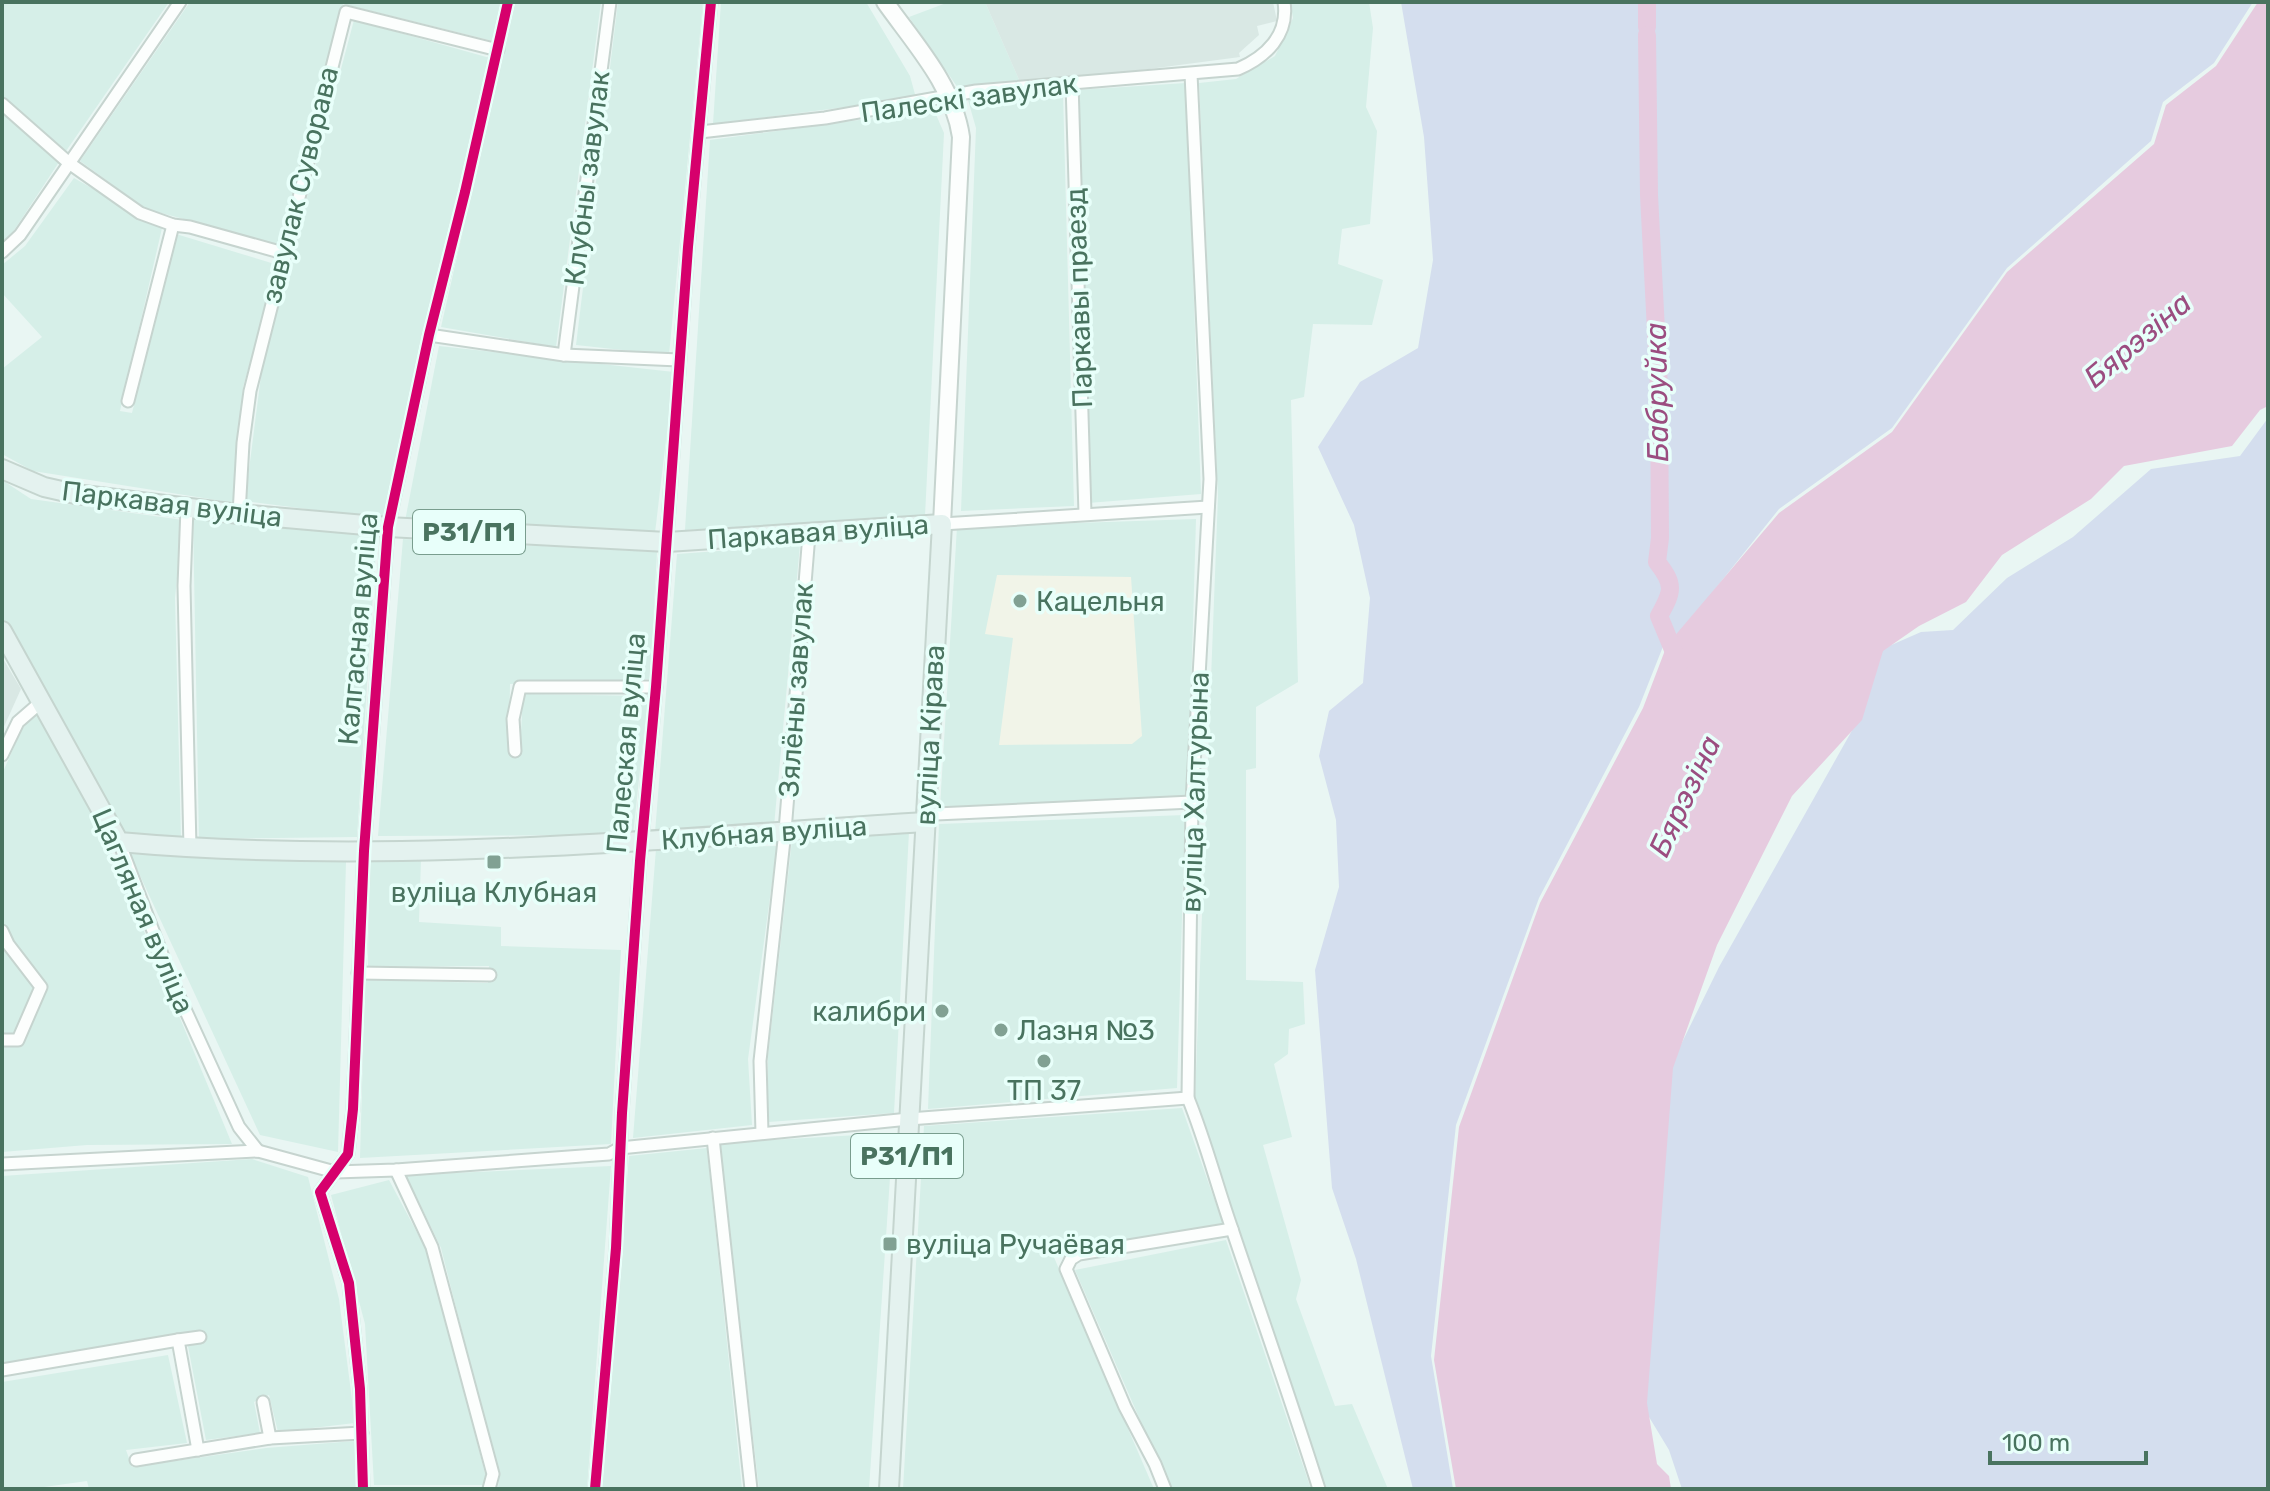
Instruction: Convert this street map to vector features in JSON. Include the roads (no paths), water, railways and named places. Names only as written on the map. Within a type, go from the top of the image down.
[{"type":"main road","name":"вуліца Кірава","points":[[885,2],[950,97],[959,122],[961,152],[889,1489]]},
{"type":"main road","name":"Паркавая вуліца","points":[[2,469],[44,487],[75,494],[239,514],[388,527],[667,542],[942,524]]},
{"type":"main road","name":"Цагляная вуліца","points":[[2,631],[119,842]]},
{"type":"main road","name":"Клубная вуліца","points":[[119,842],[190,848],[364,851],[642,841],[925,822]]},
{"type":"street","points":[[2,252],[20,235],[180,2]]},
{"type":"street","name":"Калгасная вуліца","points":[[335,1172],[348,1154],[353,1109],[364,851],[388,527],[429,335],[508,2]]},
{"type":"street","name":"Клубны завулак","points":[[564,355],[610,2]]},
{"type":"street","name":"Палеская вуліца","points":[[595,1489],[616,1248],[620,1148],[679,360],[711,2]]},
{"type":"street","name":"Палескі завулак","points":[[700,132],[825,118],[976,91],[1238,69],[1257,61],[1274,45],[1282,28],[1284,2]]},
{"type":"street","name":"завулак Суворава","points":[[239,514],[250,391],[346,12],[498,50]]},
{"type":"street","name":"вуліца Халтурына","points":[[1191,74],[1210,479],[1192,802],[1188,1098],[1203,1135],[1319,1489]]},
{"type":"street","name":"Паркавы праезд","points":[[1072,83],[1085,514]]},
{"type":"street","points":[[2,104],[69,163],[140,213],[173,225],[287,254]]},
{"type":"street","points":[[128,401],[173,225]]},
{"type":"street","points":[[429,335],[564,355],[679,360]]},
{"type":"street","name":"Паркавая вуліца","points":[[942,524],[1208,507]]},
{"type":"street","points":[[187,508],[184,586],[190,848]]},
{"type":"street","name":"Зялёны завулак","points":[[762,1133],[760,1061],[785,831],[809,534]]},
{"type":"street","name":"Палеская вуліца","points":[[515,751],[513,719],[520,687],[656,687]]},
{"type":"street","points":[[2,755],[18,722],[41,702]]},
{"type":"street","name":"Клубная вуліца","points":[[925,822],[936,814],[1192,802]]},
{"type":"street","name":"Цагляная вуліца","points":[[119,842],[173,983],[239,1127],[258,1151]]},
{"type":"street","points":[[2,1040],[18,1040],[41,987],[3,935]]},
{"type":"street","points":[[358,973],[490,975]]},
{"type":"street","points":[[2,1164],[258,1151],[335,1172],[396,1170],[609,1154],[620,1148],[909,1119],[1188,1098]]},
{"type":"street","points":[[713,1138],[751,1489]]},
{"type":"street","points":[[396,1170],[432,1247],[493,1474],[489,1489]]},
{"type":"street","points":[[335,1172],[320,1192],[349,1283],[357,1345],[363,1489]]},
{"type":"street","points":[[1165,1489],[1107,1366],[1066,1269],[1071,1259],[1079,1254],[1232,1229]]},
{"type":"street","points":[[2,1370],[200,1337]]},
{"type":"street","points":[[178,1340],[198,1450]]},
{"type":"street","points":[[263,1402],[270,1438]]},
{"type":"street","points":[[136,1460],[270,1438],[362,1433]]},
{"type":"water","name":"Бярэзіна","points":[[2258,2],[2268,2],[2268,406],[2260,410],[2232,446],[2124,466],[2091,499],[2002,555],[1966,602],[1919,626],[1883,651],[1862,720],[1792,796],[1717,945],[1673,1068],[1647,1403],[1657,1464],[1669,1476],[1671,1489],[1456,1489],[1434,1360],[1459,1127],[1540,903],[1643,708],[1667,645],[1779,513],[1892,432],[2007,272],[2154,144],[2166,105],[2216,66]]},
{"type":"waterway","name":"Бабруйка","points":[[1647,2],[1647,27]]},
{"type":"waterway","name":"Бабруйка","points":[[1647,35],[1649,195],[1659,388],[1660,538],[1657,562],[1670,588],[1659,616],[1679,664]]},
{"type":"place","name":"Кацельня","points":[[1020,601]]},
{"type":"place","name":"вуліца Клубная","points":[[494,862]]},
{"type":"place","name":"калибри","points":[[942,1011]]},
{"type":"place","name":"Лазня №3","points":[[1001,1030]]},
{"type":"place","name":"ТП 37","points":[[1044,1061]]},
{"type":"place","name":"вуліца Ручаёвая","points":[[890,1244]]}]
